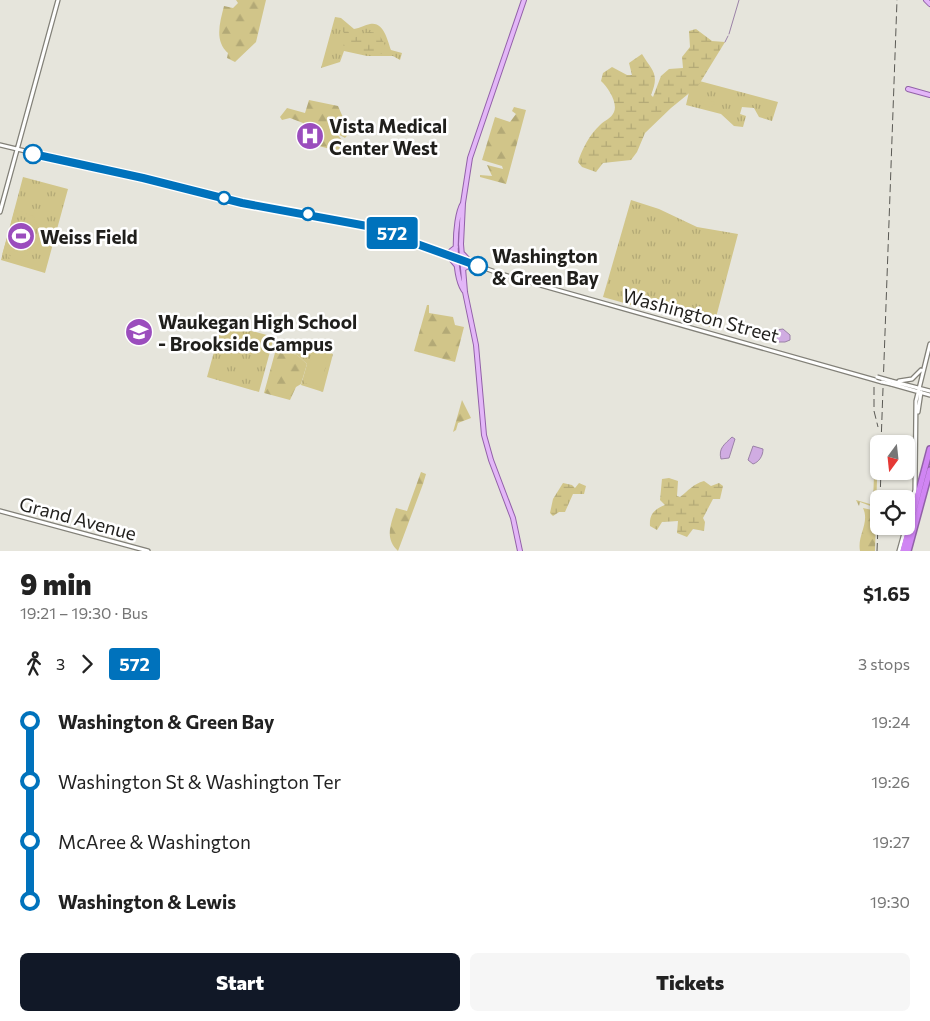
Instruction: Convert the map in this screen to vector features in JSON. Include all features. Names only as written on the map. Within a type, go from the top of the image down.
[{"type":"highway","points":[[903,551],[930,449]]},
{"type":"highway","points":[[908,551],[930,470]]},
{"type":"main road","points":[[0,212],[58,0]]},
{"type":"main road","points":[[520,551],[513,518],[490,457],[484,435],[476,345],[458,267],[456,247],[471,153],[524,0]]},
{"type":"main road","points":[[926,0],[930,4]]},
{"type":"main road","points":[[908,89],[930,95]]},
{"type":"main road","name":"Washington Street","points":[[0,146],[143,178],[242,203],[367,226],[496,272],[930,393]]},
{"type":"main road","points":[[463,203],[462,260],[465,292]]},
{"type":"main road","points":[[456,247],[447,254],[458,267]]},
{"type":"main road","points":[[462,250],[472,264],[463,269]]},
{"type":"main road","points":[[915,490],[919,391],[923,367],[930,344]]},
{"type":"main road","points":[[892,382],[912,379],[923,367]]},
{"type":"main road","name":"Grand Avenue","points":[[0,511],[148,551]]},
{"type":"main road","points":[[899,551],[903,535]]},
{"type":"green space","points":[[236,0],[266,0],[256,42],[235,62],[227,58],[228,53],[221,43],[219,31],[224,6],[233,8],[238,3]]},
{"type":"green space","points":[[335,17],[341,18],[354,29],[370,24],[379,26],[385,33],[391,50],[402,53],[400,60],[393,56],[367,56],[344,51],[340,62],[321,68]]},
{"type":"green space","points":[[341,21],[353,38],[370,32],[378,35],[383,41],[388,54],[368,54],[342,45],[338,36],[344,33],[340,27]]},
{"type":"green space","points":[[696,29],[712,41],[725,42],[698,86],[645,133],[637,152],[631,160],[603,163],[596,172],[582,167],[578,162],[587,142],[596,129],[611,116],[615,108],[612,95],[601,81],[603,73],[612,67],[627,75],[632,75],[629,63],[642,54],[654,73],[655,82],[651,95],[653,97],[661,76],[669,69],[683,68],[682,57],[690,47],[689,31]]},
{"type":"green space","points":[[692,79],[778,102],[772,121],[759,117],[754,108],[742,107],[740,114],[746,116],[743,127],[734,126],[721,114],[686,105]]},
{"type":"green space","points":[[702,95],[715,103],[711,108],[699,101]]},
{"type":"green space","points":[[309,100],[338,106],[345,122],[352,122],[352,130],[345,138],[336,133],[343,141],[338,151],[311,144],[303,123],[290,118],[282,120],[280,117],[287,108],[305,113]]},
{"type":"green space","points":[[514,107],[526,110],[506,184],[480,177],[480,175],[492,176],[487,165],[503,169],[502,166],[482,160],[495,117],[510,122],[516,114],[512,111]]},
{"type":"green space","points":[[23,177],[68,189],[45,273],[1,260]]},
{"type":"green space","points":[[631,200],[659,209],[697,227],[738,234],[714,325],[709,327],[603,297]]},
{"type":"green space","points":[[15,209],[17,210],[16,214],[23,211],[32,214],[37,223],[29,254],[19,261],[10,259],[6,253],[2,255]],"holes":[[[24,213],[32,216],[34,230],[30,247],[26,254],[21,258],[15,259],[9,255],[7,248],[15,219]]]},
{"type":"green space","name":"Weiss Field","points":[[19,219],[33,223],[24,254],[10,250]]},
{"type":"green space","points":[[427,305],[429,305],[429,313],[453,317],[455,325],[464,327],[455,362],[414,351]]},
{"type":"green space","points":[[222,323],[274,337],[259,392],[207,377]]},
{"type":"green space","points":[[280,340],[333,354],[323,392],[301,385],[307,364],[297,355],[276,349]]},
{"type":"green space","points":[[276,349],[297,355],[307,364],[301,384],[296,387],[290,400],[264,393]]},
{"type":"green space","points":[[312,354],[328,358],[320,387],[304,383]]},
{"type":"green space","points":[[462,400],[471,418],[458,423],[456,430],[453,432]]},
{"type":"green space","points":[[421,472],[426,474],[398,551],[390,536],[392,520],[396,508],[407,511]]},
{"type":"green space","points":[[669,478],[678,481],[677,496],[680,497],[700,482],[704,481],[711,486],[719,483],[723,486],[720,499],[713,499],[703,518],[705,522],[704,531],[693,529],[687,537],[677,533],[678,521],[662,522],[657,530],[650,526],[653,512],[665,505],[660,500],[662,479]]},
{"type":"green space","points":[[874,480],[877,480],[877,490],[873,490]]},
{"type":"green space","points":[[563,483],[572,485],[575,488],[579,483],[586,486],[584,494],[573,494],[565,512],[559,512],[553,516],[550,513],[553,499]]},
{"type":"green space","points":[[856,500],[870,504],[870,506],[860,502],[859,506]]},
{"type":"green space","points":[[863,508],[870,510],[870,535],[875,535],[875,551],[860,551],[860,540],[865,519]]},
{"type":"shaded area","points":[[783,329],[790,335],[790,340],[774,342],[777,335],[776,330]]},
{"type":"shaded area","points":[[732,437],[735,439],[729,458],[721,459],[721,449]]},
{"type":"shaded area","points":[[753,446],[763,449],[760,458],[753,464],[748,460]]},
{"type":"waterway","points":[[729,34],[739,0]]},
{"type":"waterway","points":[[725,42],[728,36]]},
{"type":"railway","points":[[881,435],[897,0]]},
{"type":"railway","points":[[874,387],[874,411],[878,427]]},
{"type":"railway","points":[[880,490],[881,480]]},
{"type":"railway","points":[[877,551],[878,535]]},
{"type":"bus line","name":"572","points":[[33,154],[143,178],[242,203],[345,221],[384,230],[478,266]]},
{"type":"place","name":"Vista Medical Center West","points":[[310,136]]},
{"type":"place","name":"Weiss Field","points":[[21,236]]},
{"type":"place","name":"Washington & Green Bay","points":[[478,266]]},
{"type":"place","name":"Waukegan High School - Brookside Campus","points":[[139,332]]}]
